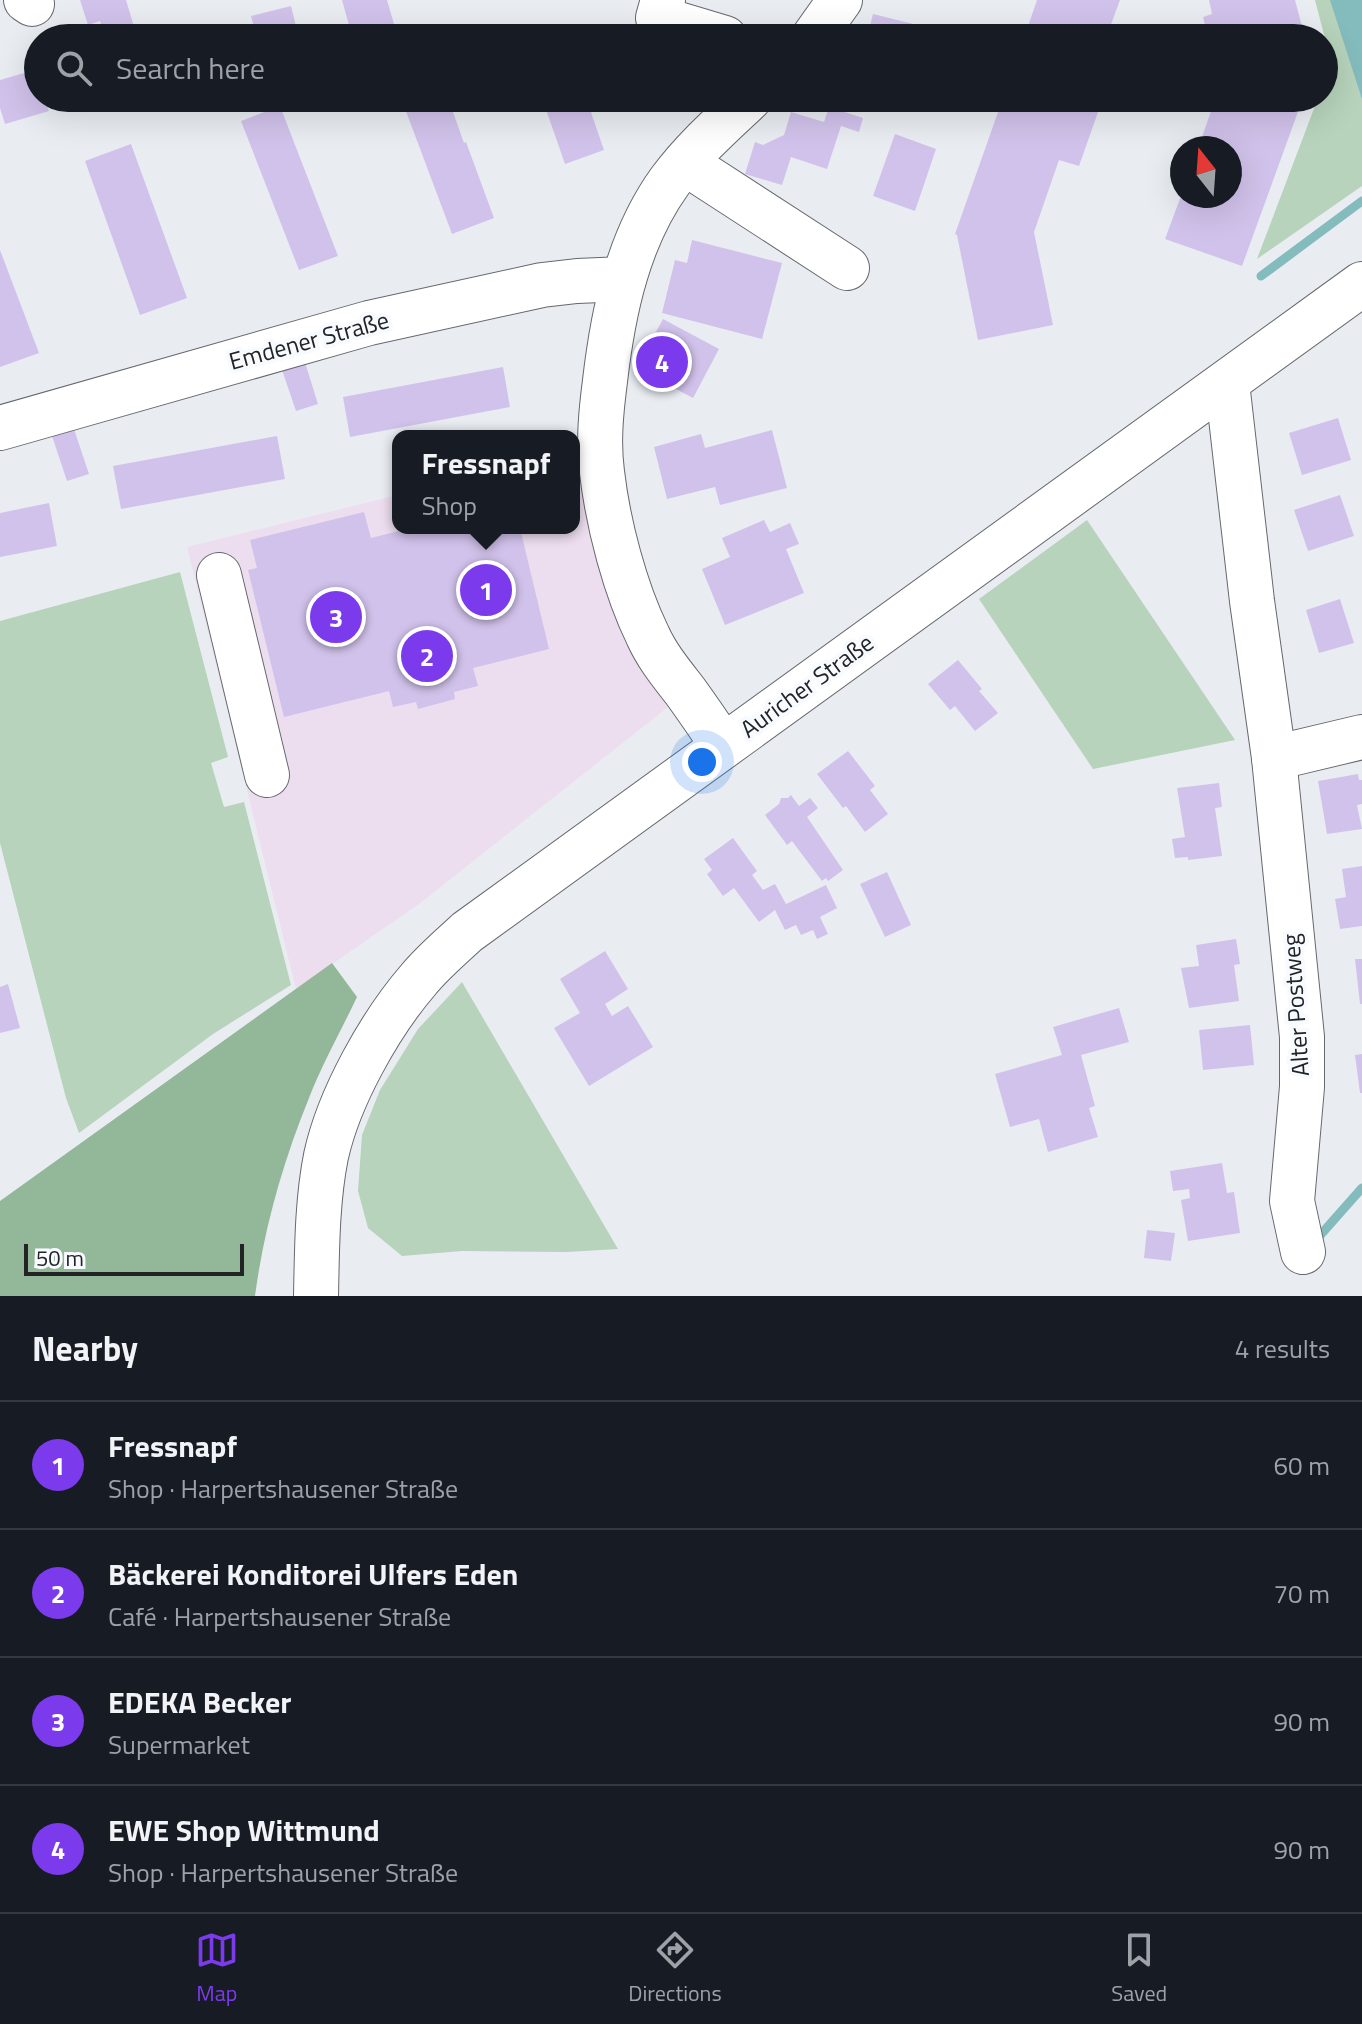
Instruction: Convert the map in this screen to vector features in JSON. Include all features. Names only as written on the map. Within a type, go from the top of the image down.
[{"type":"street","points":[[663,0],[658,18],[678,24]]},
{"type":"street","points":[[823,24],[840,0]]},
{"type":"street","points":[[723,746],[659,658],[638,613],[608,513],[601,470],[600,425],[614,316],[634,249],[669,183],[703,143],[735,112]]},
{"type":"street","points":[[685,163],[847,268]]},
{"type":"street","name":"Emdener Straße","points":[[0,428],[369,323],[542,285],[624,279]]},
{"type":"street","name":"Auricher Straße","points":[[316,1296],[320,1202],[327,1155],[345,1098],[381,1031],[419,978],[467,932],[1362,284]]},
{"type":"street","name":"Alter Postweg","points":[[1227,383],[1274,758],[1302,1037],[1302,1087],[1292,1201],[1303,1252]]},
{"type":"street","points":[[219,575],[267,775]]},
{"type":"street","points":[[1274,758],[1362,737]]},
{"type":"shaded area","points":[[580,468],[623,621],[642,667],[668,707],[419,904],[296,989],[187,547],[392,496],[392,534],[580,534]]},
{"type":"green space","points":[[1315,0],[1362,0],[1362,186],[1257,259],[1313,112],[1338,112],[1338,24],[1321,24]]},
{"type":"green space","points":[[1087,520],[1235,740],[1093,769],[979,599]]},
{"type":"green space","points":[[180,572],[228,757],[211,763],[224,807],[244,802],[291,985],[213,1034],[79,1133],[66,1098],[0,843],[0,621]]},
{"type":"green space","points":[[332,963],[357,997],[314,1085],[291,1146],[269,1220],[255,1296],[0,1296],[0,1201]]},
{"type":"green space","points":[[462,982],[618,1249],[462,1251],[402,1256],[368,1228],[358,1191],[362,1135],[380,1090],[418,1029]]},
{"type":"water","points":[[1330,0],[1362,0],[1362,99],[1338,24]]},
{"type":"building","points":[[80,0],[126,0],[133,24],[101,24],[100,21],[88,24]]},
{"type":"building","points":[[342,0],[387,0],[394,24],[349,24]]},
{"type":"building","points":[[1037,0],[1120,0],[1111,24],[1029,24]]},
{"type":"building","points":[[1209,0],[1295,0],[1301,24],[1205,24],[1203,17],[1212,14]]},
{"type":"building","points":[[291,6],[296,24],[253,24],[251,16]]},
{"type":"building","points":[[873,14],[914,24],[870,24]]},
{"type":"building","points":[[24,73],[24,112],[46,112],[5,124],[0,108],[0,80]]},
{"type":"building","points":[[264,112],[282,112],[338,256],[299,270],[241,121]]},
{"type":"building","points":[[406,112],[453,112],[466,142],[494,218],[452,234]]},
{"type":"building","points":[[547,112],[591,112],[604,150],[565,164]]},
{"type":"building","points":[[791,112],[824,122],[827,112],[844,112],[863,118],[859,132],[841,126],[827,169],[791,157],[782,185],[745,174],[755,142],[763,145],[784,135]]},
{"type":"building","points":[[998,112],[1098,112],[1079,166],[1059,160],[1034,232],[1053,325],[978,340],[955,234]]},
{"type":"building","points":[[1211,112],[1298,112],[1242,266],[1165,239],[1177,208],[1242,208],[1242,136],[1202,136]]},
{"type":"building","points":[[895,134],[936,149],[915,211],[873,196]]},
{"type":"building","points":[[131,144],[187,298],[140,315],[85,161]]},
{"type":"building","points":[[692,240],[782,263],[762,339],[662,313],[675,260],[687,263]]},
{"type":"building","points":[[0,250],[39,353],[0,367]]},
{"type":"building","points":[[663,319],[719,349],[693,398],[642,371],[655,348],[649,345]]},
{"type":"building","points":[[303,356],[318,404],[296,411],[280,364]]},
{"type":"building","points":[[503,367],[510,407],[350,437],[343,397]]},
{"type":"building","points":[[1338,418],[1351,460],[1302,475],[1289,433]]},
{"type":"building","points":[[73,426],[89,474],[67,481],[51,433]]},
{"type":"building","points":[[772,430],[787,488],[720,505],[715,487],[667,499],[654,447],[701,434],[705,448]]},
{"type":"building","points":[[277,436],[285,479],[121,509],[113,466]]},
{"type":"building","points":[[1340,495],[1354,536],[1308,551],[1294,510]]},
{"type":"building","points":[[49,503],[57,546],[0,557],[0,513]]},
{"type":"building","points":[[364,512],[371,538],[392,533],[521,534],[549,649],[473,668],[478,686],[454,692],[455,699],[418,709],[416,702],[393,707],[389,691],[284,717],[248,570],[257,568],[250,540]]},
{"type":"building","points":[[764,520],[770,532],[790,523],[799,544],[786,549],[804,593],[725,625],[702,569],[730,557],[722,538]]},
{"type":"building","points":[[1340,599],[1354,643],[1319,653],[1306,610]]},
{"type":"building","points":[[958,660],[998,713],[975,731],[955,706],[950,710],[928,684]]},
{"type":"building","points":[[848,751],[875,786],[870,790],[888,814],[865,832],[817,774]]},
{"type":"building","points":[[1358,774],[1359,780],[1362,780],[1362,804],[1357,805],[1362,829],[1327,834],[1318,781]]},
{"type":"building","points":[[1219,783],[1222,807],[1215,808],[1222,856],[1188,860],[1188,857],[1175,858],[1172,839],[1185,837],[1177,788]]},
{"type":"building","points":[[791,795],[799,806],[810,798],[818,808],[807,817],[843,870],[828,881],[826,878],[822,881],[792,841],[787,845],[765,815],[779,804],[781,798]]},
{"type":"building","points":[[733,838],[757,871],[752,875],[763,890],[775,884],[786,904],[826,885],[837,908],[820,917],[828,934],[817,939],[813,930],[801,935],[796,925],[785,930],[775,910],[759,922],[734,888],[723,896],[707,874],[712,870],[704,859]]},
{"type":"building","points":[[1362,866],[1362,926],[1340,929],[1335,899],[1346,897],[1342,869]]},
{"type":"building","points":[[887,872],[911,925],[885,937],[860,884]]},
{"type":"building","points":[[1236,939],[1240,964],[1234,965],[1239,1001],[1189,1008],[1181,968],[1199,966],[1196,945]]},
{"type":"building","points":[[605,951],[628,989],[605,1004],[612,1016],[628,1006],[653,1047],[589,1086],[554,1028],[580,1013],[560,979]]},
{"type":"building","points":[[1355,959],[1362,959],[1362,1004],[1360,1004]]},
{"type":"building","points":[[8,984],[20,1028],[0,1033],[0,987]]},
{"type":"building","points":[[1119,1008],[1129,1042],[1081,1055],[1095,1106],[1089,1108],[1098,1137],[1048,1152],[1039,1119],[1010,1127],[995,1074],[1062,1055],[1053,1027]]},
{"type":"building","points":[[1250,1025],[1254,1065],[1203,1070],[1199,1030]]},
{"type":"building","points":[[1362,1054],[1362,1093],[1360,1093],[1355,1055]]},
{"type":"building","points":[[1222,1163],[1227,1193],[1234,1192],[1240,1233],[1188,1241],[1181,1200],[1190,1198],[1189,1189],[1173,1191],[1170,1171]]},
{"type":"building","points":[[1147,1230],[1175,1233],[1171,1261],[1144,1258]]},
{"type":"waterway","points":[[1261,276],[1362,201]]},
{"type":"waterway","points":[[1316,1240],[1362,1188]]},
{"type":"place","name":"EWE Shop Wittmund","points":[[662,362]]},
{"type":"place","name":"Fressnapf","points":[[486,590]]},
{"type":"place","name":"EDEKA Becker","points":[[336,617]]},
{"type":"place","name":"Bäckerei Konditorei Ulfers Eden","points":[[427,656]]}]
